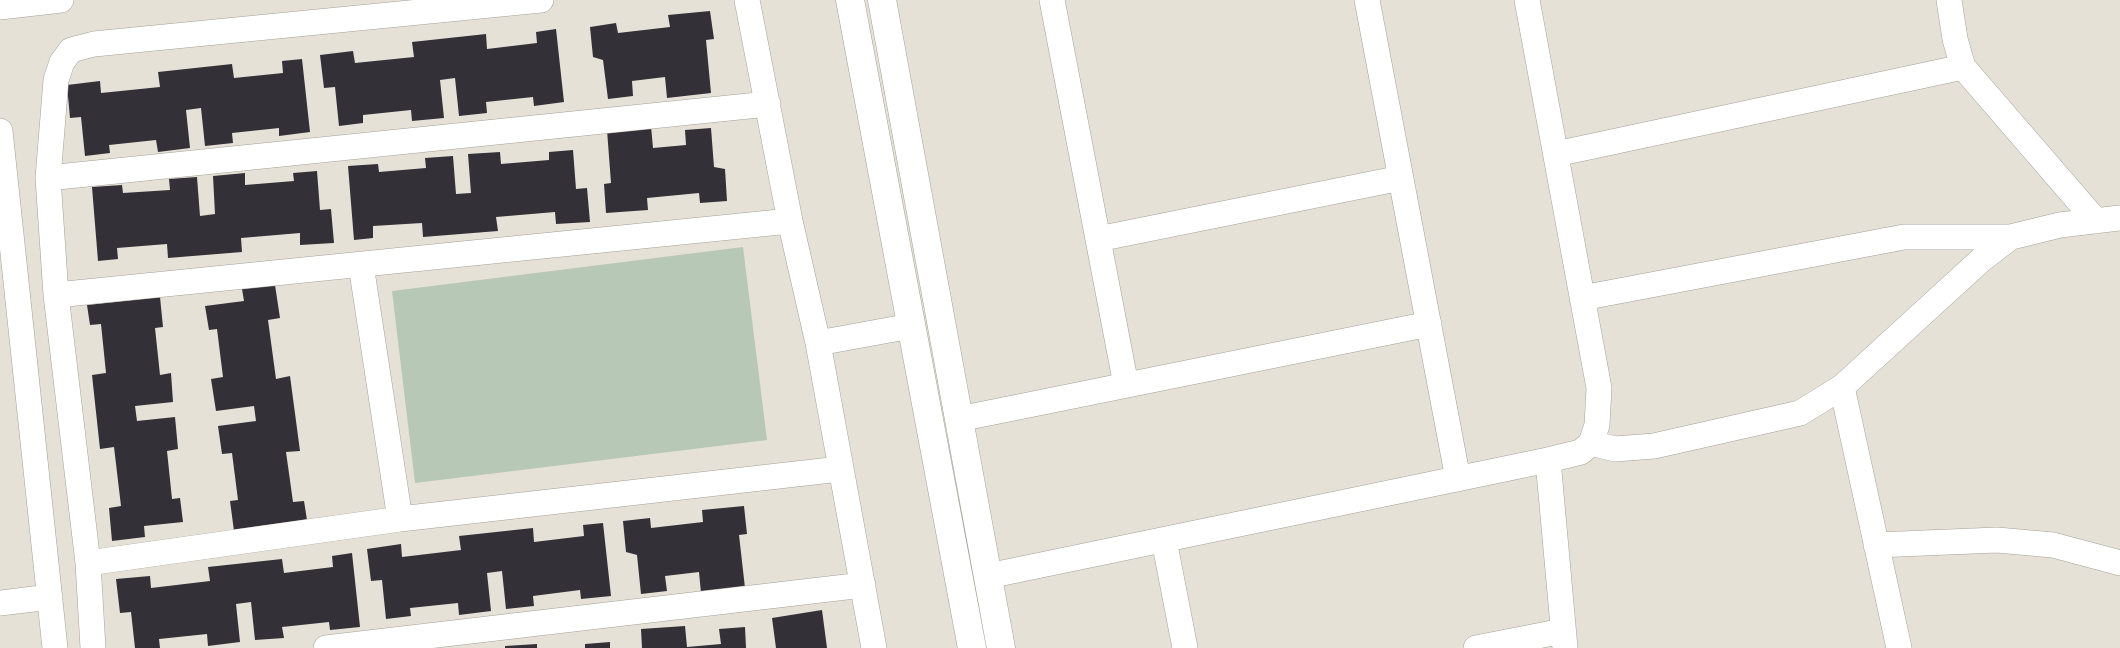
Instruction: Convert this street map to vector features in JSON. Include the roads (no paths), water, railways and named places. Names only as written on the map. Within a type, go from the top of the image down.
[{"type":"street","points":[[0,7],[61,0]]},
{"type":"street","points":[[94,648],[88,563],[56,295],[48,178],[56,80],[62,62],[71,50],[94,44],[542,0]]},
{"type":"street","points":[[747,0],[790,221],[818,343],[874,648]]},
{"type":"street","points":[[850,0],[972,648]]},
{"type":"street","points":[[882,0],[1001,648]]},
{"type":"street","points":[[1052,0],[1126,385]]},
{"type":"street","points":[[1367,0],[1458,479]]},
{"type":"street","points":[[1949,0],[1955,39],[1963,67],[2108,219]]},
{"type":"street","points":[[988,576],[1548,460],[1581,452],[1590,443],[1597,426],[1598,388],[1556,154],[1532,1]]},
{"type":"street","points":[[1556,154],[1963,67]]},
{"type":"street","points":[[48,178],[768,104]]},
{"type":"street","points":[[0,131],[6,241],[55,648]]},
{"type":"street","points":[[1098,238],[1401,178]]},
{"type":"street","points":[[1582,298],[1904,238],[2011,237],[2060,225],[2108,219]]},
{"type":"street","points":[[56,295],[790,221]]},
{"type":"street","points":[[1590,443],[1615,449],[1663,444],[1800,413],[1842,387],[1981,260],[2011,237]]},
{"type":"street","points":[[361,265],[400,518]]},
{"type":"street","points":[[959,419],[1429,324]]},
{"type":"street","points":[[818,343],[912,326]]},
{"type":"street","points":[[1842,387],[1899,648]]},
{"type":"street","points":[[1476,648],[1564,640],[1548,460]]},
{"type":"street","points":[[88,563],[400,518],[840,468]]},
{"type":"street","points":[[1164,540],[1185,648]]},
{"type":"street","points":[[1876,545],[1997,540],[2053,545],[2120,563]]},
{"type":"street","points":[[326,648],[863,585]]},
{"type":"street","points":[[0,603],[50,597]]}]
